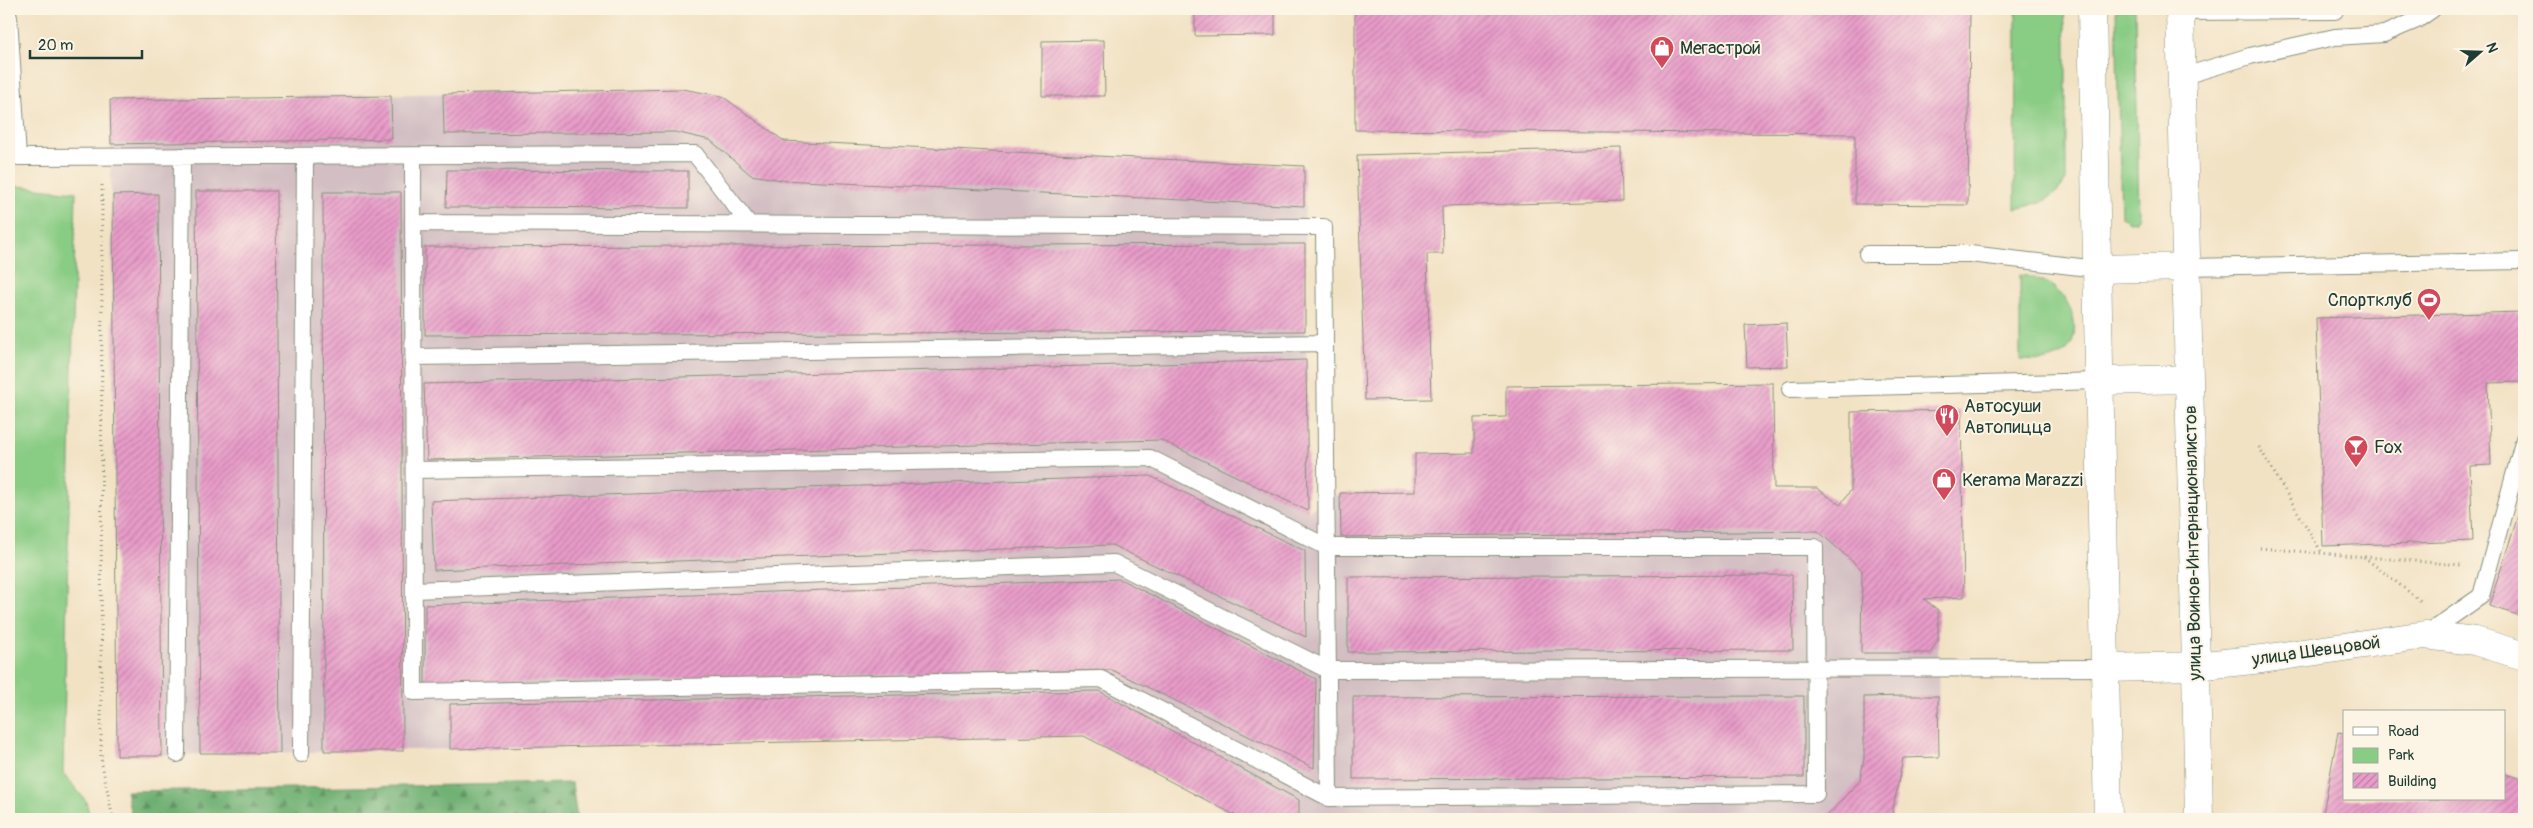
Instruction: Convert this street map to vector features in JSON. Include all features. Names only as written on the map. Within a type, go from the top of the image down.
[{"type":"street","points":[[2092,9],[2108,819]]},
{"type":"street","name":"улица Воинов-Интернационалистов","points":[[2180,10],[2199,819]]},
{"type":"street","points":[[2097,269],[2186,268]]},
{"type":"street","points":[[2099,381],[2189,379]]},
{"type":"street","name":"улица Шевцовой","points":[[2105,668],[2196,666],[2262,659],[2436,628],[2524,656]]},
{"type":"lane","points":[[2181,77],[2250,56],[2336,37],[2384,34],[2417,20],[2433,9]]},
{"type":"lane","points":[[2180,10],[2336,10],[2336,37]]},
{"type":"lane","points":[[9,18],[18,157],[695,154],[749,224]]},
{"type":"lane","points":[[177,754],[182,156]]},
{"type":"lane","points":[[301,754],[305,156]]},
{"type":"lane","points":[[413,156],[414,692],[1102,679],[1329,798],[1816,794],[1815,547],[1326,547],[1150,458],[414,470]]},
{"type":"lane","points":[[413,222],[1324,227],[1329,798]]},
{"type":"lane","points":[[1867,254],[1970,254],[2097,269]]},
{"type":"lane","points":[[2186,268],[2524,261]]},
{"type":"lane","points":[[414,356],[1325,343]]},
{"type":"lane","points":[[1790,389],[2099,381]]},
{"type":"lane","points":[[2436,628],[2481,596],[2524,439]]},
{"type":"lane","points":[[414,590],[1114,563],[1328,670],[2105,668]]},
{"type":"path","points":[[102,157],[101,759],[112,819]]},
{"type":"path","points":[[2258,447],[2322,553]]},
{"type":"path","points":[[2260,548],[2489,567]]},
{"type":"path","points":[[2363,556],[2436,628]]},
{"type":"shaded area","points":[[682,89],[722,96],[784,141],[1304,166],[1308,511],[1340,493],[1817,488],[1896,547],[1924,599],[1938,610],[1939,757],[1903,758],[1891,819],[1242,819],[1084,736],[117,756],[110,100]]},
{"type":"green space","points":[[2016,9],[2064,9],[2066,40],[2066,180],[2056,193],[2050,197],[2038,203],[2015,209]]},
{"type":"green space","points":[[2116,9],[2135,9],[2139,216],[2136,221],[2130,222],[2121,217]]},
{"type":"green space","points":[[9,185],[76,192],[63,773],[86,801],[90,819],[9,819]]},
{"type":"green space","points":[[2020,275],[2036,278],[2051,285],[2065,300],[2074,319],[2073,339],[2069,347],[2062,354],[2051,359],[2020,360]]},
{"type":"green space","points":[[572,783],[577,819],[132,819],[126,791]]},
{"type":"building","points":[[1195,9],[1275,9],[1275,35],[1195,36]]},
{"type":"building","name":"Мегастрой","points":[[1355,9],[1970,9],[1968,205],[1855,204],[1855,134],[1355,130]]},
{"type":"building","points":[[1104,40],[1105,96],[1042,96],[1042,41]]},
{"type":"building","points":[[682,89],[722,96],[784,141],[1304,166],[1304,206],[782,180],[751,175],[710,140],[675,132],[444,134],[443,94]]},
{"type":"building","points":[[391,96],[392,139],[111,144],[110,100]]},
{"type":"building","points":[[1621,148],[1622,201],[1442,206],[1443,254],[1427,254],[1431,399],[1365,400],[1357,155]]},
{"type":"building","points":[[447,170],[688,171],[688,208],[446,207]]},
{"type":"building","points":[[196,191],[276,191],[280,753],[200,753]]},
{"type":"building","points":[[323,192],[401,192],[403,751],[324,751]]},
{"type":"building","points":[[158,194],[162,756],[117,756],[113,195]]},
{"type":"building","points":[[1305,244],[1305,331],[425,335],[425,247]]},
{"type":"building","points":[[2521,312],[2524,382],[2488,383],[2491,465],[2470,466],[2473,541],[2323,546],[2316,318]]},
{"type":"building","points":[[1786,323],[1788,366],[1747,367],[1745,325]]},
{"type":"building","points":[[1306,360],[1308,511],[1161,440],[427,460],[424,384]]},
{"type":"building","points":[[1773,383],[1774,488],[1817,488],[1840,505],[1851,490],[1851,412],[1961,410],[1964,597],[1924,599],[1938,610],[1938,641],[1930,653],[1861,653],[1862,570],[1818,531],[1341,537],[1340,493],[1415,492],[1415,454],[1474,453],[1474,418],[1506,417],[1506,386]]},
{"type":"building","points":[[1150,476],[1305,551],[1306,637],[1112,545],[434,570],[431,501]]},
{"type":"building","points":[[2524,497],[2524,617],[2489,606]]},
{"type":"building","points":[[1792,575],[1793,650],[1348,652],[1348,577]]},
{"type":"building","points":[[1120,579],[1316,679],[1314,768],[1112,670],[425,684],[425,605]]},
{"type":"building","points":[[1099,691],[1299,800],[1299,819],[1242,819],[1084,736],[450,749],[450,704]]},
{"type":"building","points":[[1804,696],[1804,777],[1353,779],[1353,697]]},
{"type":"building","points":[[1938,696],[1939,757],[1903,758],[1891,819],[1824,819],[1860,780],[1864,759],[1864,697]]},
{"type":"building","points":[[2338,732],[2343,733],[2343,800],[2506,800],[2506,774],[2524,779],[2524,819],[2322,819]]},
{"type":"building","points":[[1348,817],[1485,818],[1485,819],[1348,819]]},
{"type":"place","name":"Мегастрой","points":[[1662,69]]},
{"type":"place","name":"Спортклуб","points":[[2429,321]]},
{"type":"place","name":"Автосуши Автопицца","points":[[1947,437]]},
{"type":"place","name":"Fox","points":[[2356,468]]},
{"type":"place","name":"Kerama Marazzi","points":[[1944,501]]}]
